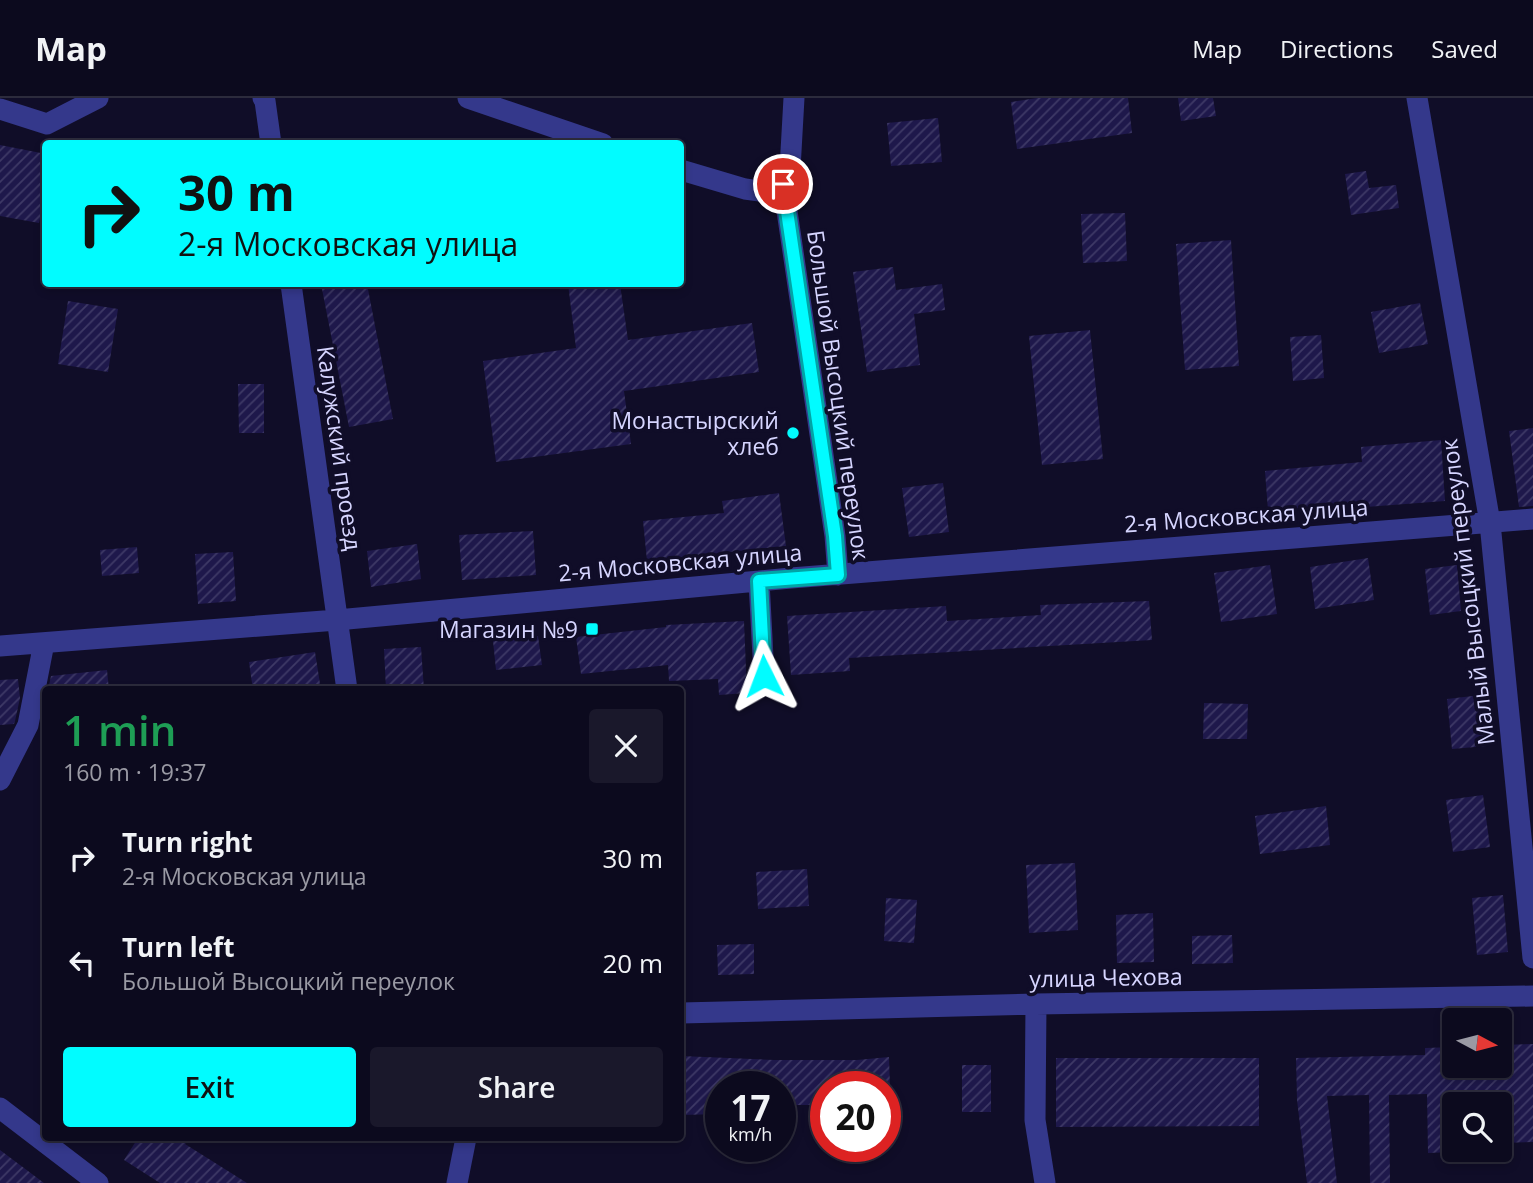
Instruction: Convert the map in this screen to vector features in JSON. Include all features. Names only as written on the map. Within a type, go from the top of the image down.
[{"type":"street","points":[[0,109],[47,124],[98,98]]},
{"type":"street","points":[[263,98],[270,140]]},
{"type":"street","points":[[468,98],[591,140]]},
{"type":"street","name":"Большой Высоцкий переулок","points":[[794,98],[790,169],[783,184],[835,536],[838,575]]},
{"type":"street","name":"Малый Высоцкий переулок","points":[[1417,98],[1490,523],[1533,958]]},
{"type":"street","points":[[684,171],[745,189],[767,192],[783,184]]},
{"type":"street","name":"Калужский проезд","points":[[291,287],[337,620]]},
{"type":"street","name":"2-я Московская улица","points":[[0,646],[337,620],[759,581],[1533,519]]},
{"type":"street","points":[[759,581],[764,676]]},
{"type":"street","points":[[337,620],[346,686]]},
{"type":"street","points":[[0,780],[28,725],[44,643]]},
{"type":"street","name":"улица Чехова","points":[[684,1013],[1533,996]]},
{"type":"street","points":[[1036,1004],[1035,1120],[1045,1183]]},
{"type":"street","points":[[0,1108],[42,1140]]},
{"type":"street","points":[[44,1141],[99,1183]]},
{"type":"street","points":[[457,1183],[465,1141]]},
{"type":"building","points":[[1037,98],[1128,98],[1132,133],[1017,149],[1011,102]]},
{"type":"building","points":[[1178,98],[1213,98],[1216,116],[1181,121]]},
{"type":"building","points":[[938,118],[942,162],[891,166],[887,123]]},
{"type":"building","points":[[0,145],[42,153],[42,210],[39,223],[0,216]]},
{"type":"building","points":[[1366,171],[1369,188],[1396,185],[1399,208],[1351,215],[1345,174]]},
{"type":"building","points":[[1125,213],[1127,261],[1083,263],[1081,214]]},
{"type":"building","points":[[1231,240],[1239,366],[1185,370],[1176,244]]},
{"type":"building","points":[[893,267],[896,290],[942,284],[945,310],[914,314],[920,365],[867,372],[853,272]]},
{"type":"building","points":[[322,287],[368,287],[393,419],[349,427]]},
{"type":"building","points":[[568,287],[620,287],[628,340],[752,323],[759,372],[624,391],[631,444],[496,462],[483,361],[576,348]]},
{"type":"building","points":[[68,301],[118,309],[108,372],[58,364]]},
{"type":"building","points":[[1420,303],[1428,344],[1379,353],[1371,312]]},
{"type":"building","points":[[1090,330],[1103,459],[1042,465],[1029,336]]},
{"type":"building","points":[[1321,335],[1324,378],[1293,381],[1290,337]]},
{"type":"building","points":[[238,384],[264,384],[264,433],[239,433]]},
{"type":"building","points":[[1533,428],[1533,506],[1519,507],[1509,431]]},
{"type":"building","points":[[1441,440],[1445,501],[1366,507],[1365,502],[1268,511],[1265,471],[1362,462],[1361,447]]},
{"type":"building","points":[[943,483],[949,532],[909,537],[902,488]]},
{"type":"building","points":[[779,493],[786,546],[647,561],[643,521],[724,513],[722,501]]},
{"type":"building","points":[[533,531],[536,575],[462,580],[459,535]]},
{"type":"building","points":[[417,544],[421,579],[371,587],[367,551]]},
{"type":"building","points":[[137,547],[139,573],[102,576],[100,550]]},
{"type":"building","points":[[233,552],[236,601],[198,604],[195,554]]},
{"type":"building","points":[[1368,558],[1374,600],[1315,609],[1310,567]]},
{"type":"building","points":[[1270,565],[1277,614],[1221,622],[1214,573]]},
{"type":"building","points":[[1457,565],[1461,611],[1430,615],[1425,569]]},
{"type":"building","points":[[1149,601],[1152,640],[849,658],[850,671],[791,675],[787,616],[946,606],[947,621],[1041,615],[1040,605]]},
{"type":"building","points":[[744,621],[747,693],[719,695],[718,679],[669,681],[668,665],[581,674],[576,637],[666,625]]},
{"type":"building","points":[[538,636],[542,665],[496,670],[493,641]]},
{"type":"building","points":[[421,647],[424,686],[386,686],[384,649]]},
{"type":"building","points":[[315,652],[320,686],[252,686],[249,662]]},
{"type":"building","points":[[107,670],[109,686],[49,686],[51,676]]},
{"type":"building","points":[[18,679],[20,698],[14,724],[0,725],[0,680]]},
{"type":"building","points":[[1481,695],[1487,746],[1452,749],[1447,699]]},
{"type":"building","points":[[1204,703],[1248,704],[1247,739],[1203,739]]},
{"type":"building","points":[[1483,795],[1490,847],[1453,852],[1446,800]]},
{"type":"building","points":[[1326,806],[1330,845],[1260,854],[1255,816]]},
{"type":"building","points":[[1075,863],[1078,930],[1029,933],[1026,865]]},
{"type":"building","points":[[807,869],[809,906],[758,909],[756,872]]},
{"type":"building","points":[[1503,895],[1508,952],[1477,955],[1472,898]]},
{"type":"building","points":[[886,898],[917,900],[914,943],[884,941]]},
{"type":"building","points":[[1153,913],[1154,962],[1117,963],[1116,915]]},
{"type":"building","points":[[1232,935],[1233,963],[1192,964],[1192,936]]},
{"type":"building","points":[[754,944],[754,974],[718,975],[717,945]]},
{"type":"building","points":[[1533,1044],[1533,1142],[1512,1143],[1512,1092],[1442,1092],[1442,1152],[1428,1153],[1427,1094],[1389,1095],[1390,1183],[1370,1183],[1369,1095],[1327,1096],[1337,1183],[1307,1183],[1297,1100],[1296,1058],[1425,1055],[1425,1048],[1442,1047],[1442,1078],[1512,1078],[1512,1045]]},
{"type":"building","points":[[684,1056],[774,1060],[857,1060],[889,1057],[889,1071],[810,1071],[810,1105],[796,1105],[796,1071],[705,1071],[705,1114],[684,1115]]},
{"type":"building","points":[[1056,1058],[1259,1058],[1259,1126],[1056,1127]]},
{"type":"building","points":[[962,1065],[991,1065],[991,1112],[962,1112]]},
{"type":"building","points":[[136,1141],[188,1141],[185,1144],[247,1183],[160,1183],[124,1160]]},
{"type":"building","points":[[0,1150],[44,1183],[0,1183]]},
{"type":"place","name":"Монастырский хлеб","points":[[793,433]]},
{"type":"place","name":"Магазин №9","points":[[592,629]]},
{"type":"route","points":[[764,676],[759,581],[838,575],[835,536],[783,184]]}]
